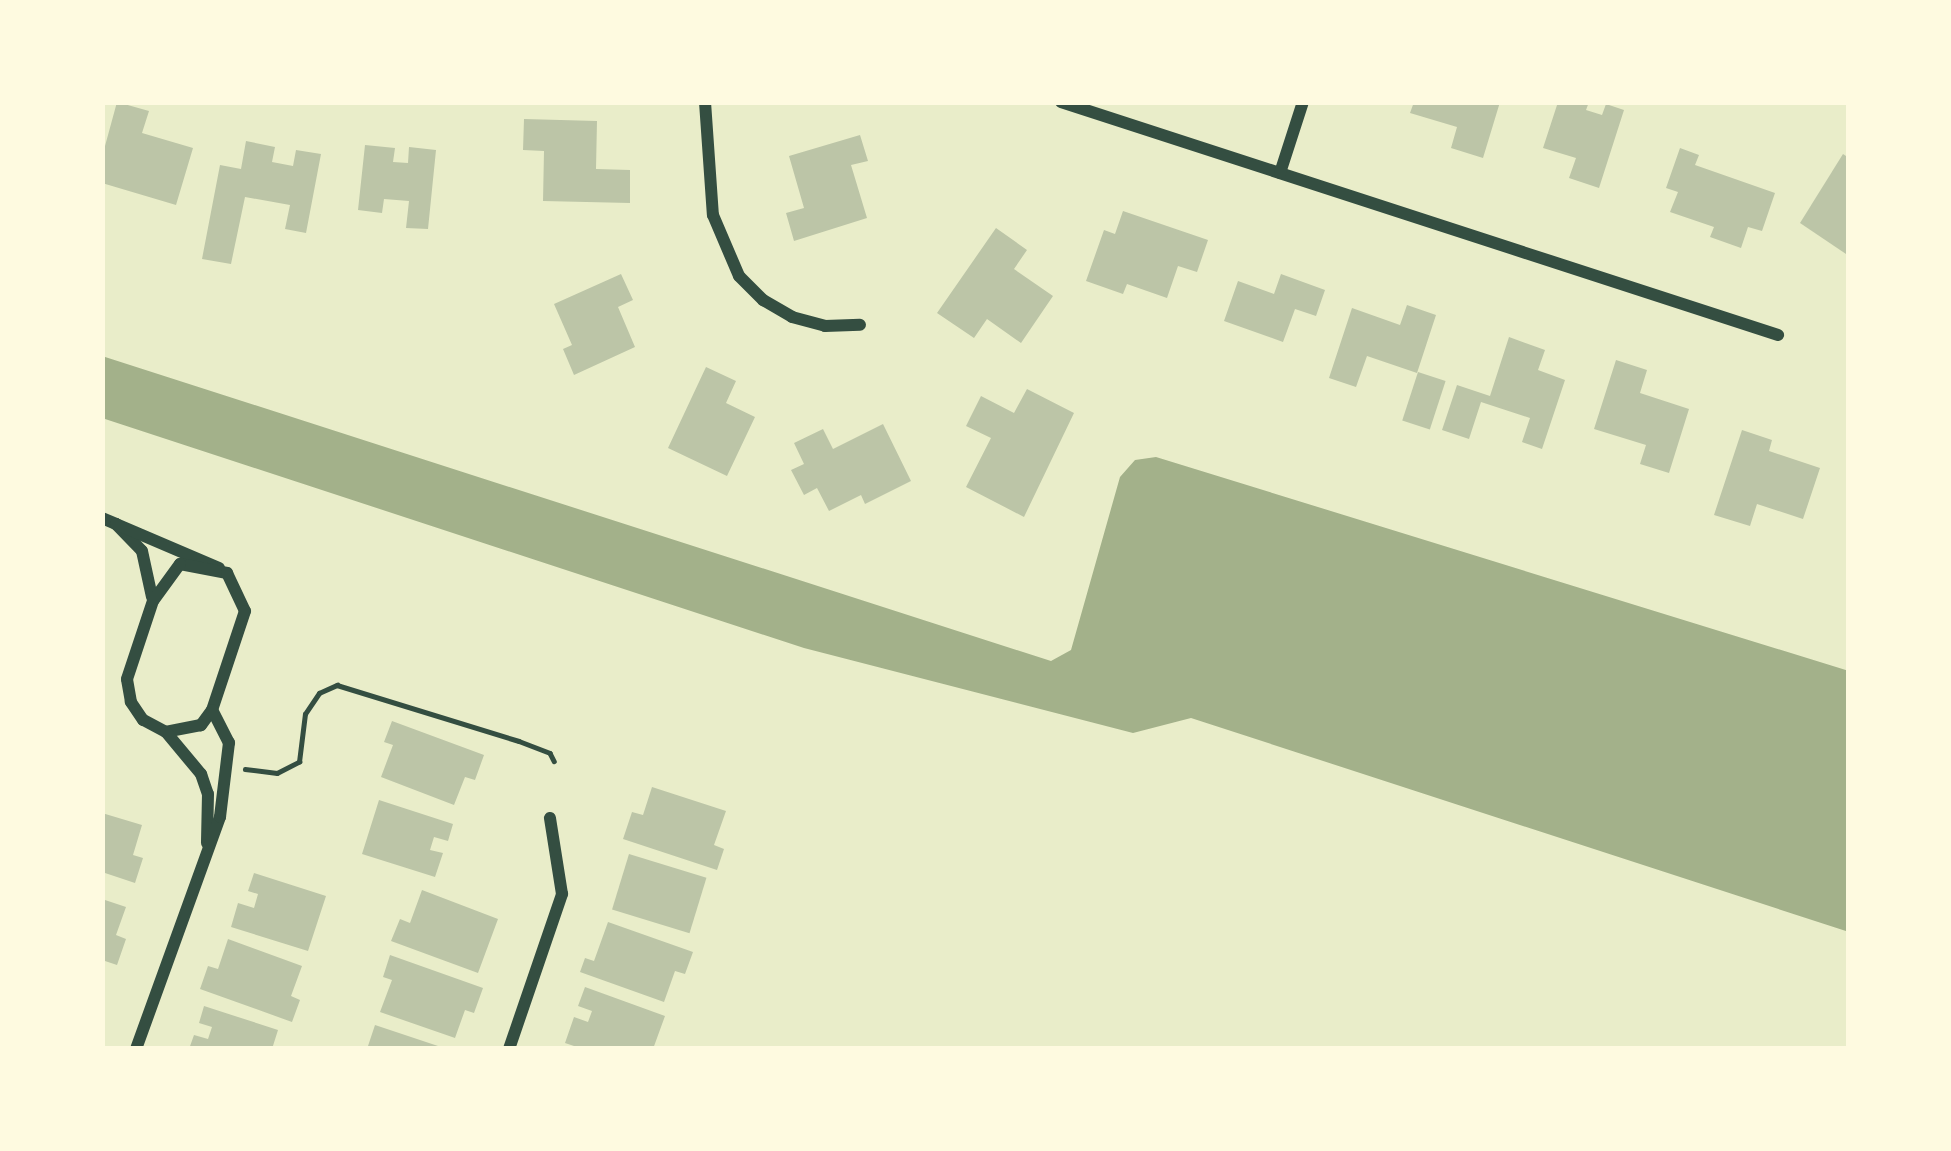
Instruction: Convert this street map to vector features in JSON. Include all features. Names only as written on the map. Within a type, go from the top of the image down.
[{"type":"street","points":[[705,102],[713,214],[739,277],[763,300],[792,317],[825,326],[860,326]]},
{"type":"street","points":[[1061,102],[1778,334]]},
{"type":"street","points":[[1280,173],[1303,102]]},
{"type":"street","points":[[102,518],[185,549],[227,573],[245,611],[212,710],[200,725],[166,732]]},
{"type":"street","points":[[116,524],[142,551],[153,601]]},
{"type":"street","points":[[208,844],[208,794],[201,774],[166,732],[142,720],[131,702],[128,679],[153,601],[180,564],[227,573]]},
{"type":"street","points":[[136,1049],[220,817],[229,743],[212,710]]},
{"type":"street","points":[[509,1049],[562,894],[550,818]]},
{"type":"path","points":[[245,769],[277,773],[298,762],[305,714],[319,693],[338,685],[519,741],[550,753],[554,761]]},
{"type":"shaded area","points":[[102,356],[1051,661],[1071,650],[1120,477],[1135,460],[1156,457],[1849,671],[1849,932],[1191,718],[1133,733],[804,648],[102,418]]},
{"type":"building","points":[[117,102],[149,111],[142,133],[193,148],[176,205],[102,183],[102,157]]},
{"type":"building","points":[[1414,102],[1500,102],[1483,158],[1451,148],[1457,127],[1410,113]]},
{"type":"building","points":[[1558,102],[1589,102],[1586,110],[1602,115],[1606,104],[1624,110],[1599,188],[1569,178],[1576,158],[1543,148]]},
{"type":"building","points":[[524,119],[597,121],[596,169],[630,170],[630,203],[543,201],[544,151],[523,150]]},
{"type":"building","points":[[860,135],[868,161],[851,165],[867,218],[794,241],[786,213],[804,208],[789,156]]},
{"type":"building","points":[[246,141],[275,147],[272,162],[293,166],[296,150],[321,154],[306,233],[285,229],[290,205],[245,197],[231,264],[202,259],[220,165],[241,169]]},
{"type":"building","points":[[365,145],[395,148],[393,162],[408,163],[409,147],[436,150],[428,229],[406,228],[409,201],[384,199],[382,213],[358,210]]},
{"type":"building","points":[[1680,148],[1699,155],[1695,165],[1775,193],[1762,231],[1748,227],[1741,248],[1710,237],[1714,227],[1670,212],[1678,192],[1666,188]]},
{"type":"building","points":[[1843,154],[1849,158],[1849,256],[1800,223]]},
{"type":"building","points":[[1123,211],[1208,240],[1197,272],[1178,266],[1167,298],[1127,284],[1123,294],[1086,281],[1104,230],[1115,234]]},
{"type":"building","points":[[996,228],[1027,250],[1014,269],[1053,296],[1021,343],[987,319],[974,338],[937,313]]},
{"type":"building","points":[[621,274],[633,300],[618,307],[635,347],[574,375],[563,349],[572,345],[554,304]]},
{"type":"building","points":[[1281,274],[1325,290],[1316,316],[1295,309],[1283,342],[1224,321],[1238,281],[1274,294]]},
{"type":"building","points":[[1407,305],[1436,315],[1417,373],[1367,356],[1356,387],[1329,378],[1352,308],[1400,325]]},
{"type":"building","points":[[1509,337],[1545,350],[1538,370],[1565,380],[1542,449],[1522,442],[1530,418],[1481,402],[1469,439],[1442,430],[1457,385],[1490,396]]},
{"type":"building","points":[[1616,360],[1647,370],[1640,393],[1689,409],[1669,473],[1640,464],[1646,445],[1594,429]]},
{"type":"building","points":[[706,367],[736,381],[726,403],[755,417],[727,476],[668,448]]},
{"type":"building","points":[[1418,372],[1446,381],[1430,429],[1402,421]]},
{"type":"building","points":[[1027,389],[1074,413],[1024,517],[966,487],[991,438],[966,426],[981,396],[1014,413]]},
{"type":"building","points":[[883,424],[911,481],[865,504],[861,495],[829,511],[817,488],[804,495],[791,470],[804,464],[794,443],[823,429],[833,449]]},
{"type":"building","points":[[1742,430],[1772,440],[1769,451],[1820,468],[1803,519],[1757,504],[1750,526],[1714,515]]},
{"type":"building","points":[[392,721],[484,755],[475,780],[465,777],[454,805],[381,777],[393,745],[384,742]]},
{"type":"building","points":[[652,787],[726,811],[714,845],[724,849],[717,870],[623,839],[632,812],[643,815]]},
{"type":"building","points":[[379,800],[453,824],[448,841],[434,837],[430,850],[443,853],[435,877],[362,854]]},
{"type":"building","points":[[102,813],[142,825],[133,855],[143,858],[135,883],[102,872]]},
{"type":"building","points":[[629,854],[706,878],[690,933],[612,909]]},
{"type":"building","points":[[254,873],[326,896],[308,951],[231,927],[238,903],[254,908],[258,894],[248,891]]},
{"type":"building","points":[[422,890],[498,919],[478,973],[391,941],[400,919],[410,923]]},
{"type":"building","points":[[102,899],[126,907],[116,935],[126,939],[117,965],[102,960]]},
{"type":"building","points":[[608,922],[693,952],[685,974],[675,971],[664,1002],[580,972],[585,958],[594,961]]},
{"type":"building","points":[[228,939],[302,966],[291,996],[300,1000],[292,1022],[200,989],[208,966],[218,969]]},
{"type":"building","points":[[390,955],[483,988],[474,1013],[465,1010],[455,1038],[380,1012],[392,980],[383,977]]},
{"type":"building","points":[[585,987],[665,1016],[653,1049],[583,1049],[565,1043],[574,1017],[588,1022],[592,1011],[578,1006]]},
{"type":"building","points":[[204,1006],[278,1030],[272,1049],[189,1049],[194,1035],[208,1039],[212,1027],[199,1023]]},
{"type":"building","points":[[375,1025],[444,1048],[444,1049],[367,1049]]}]
